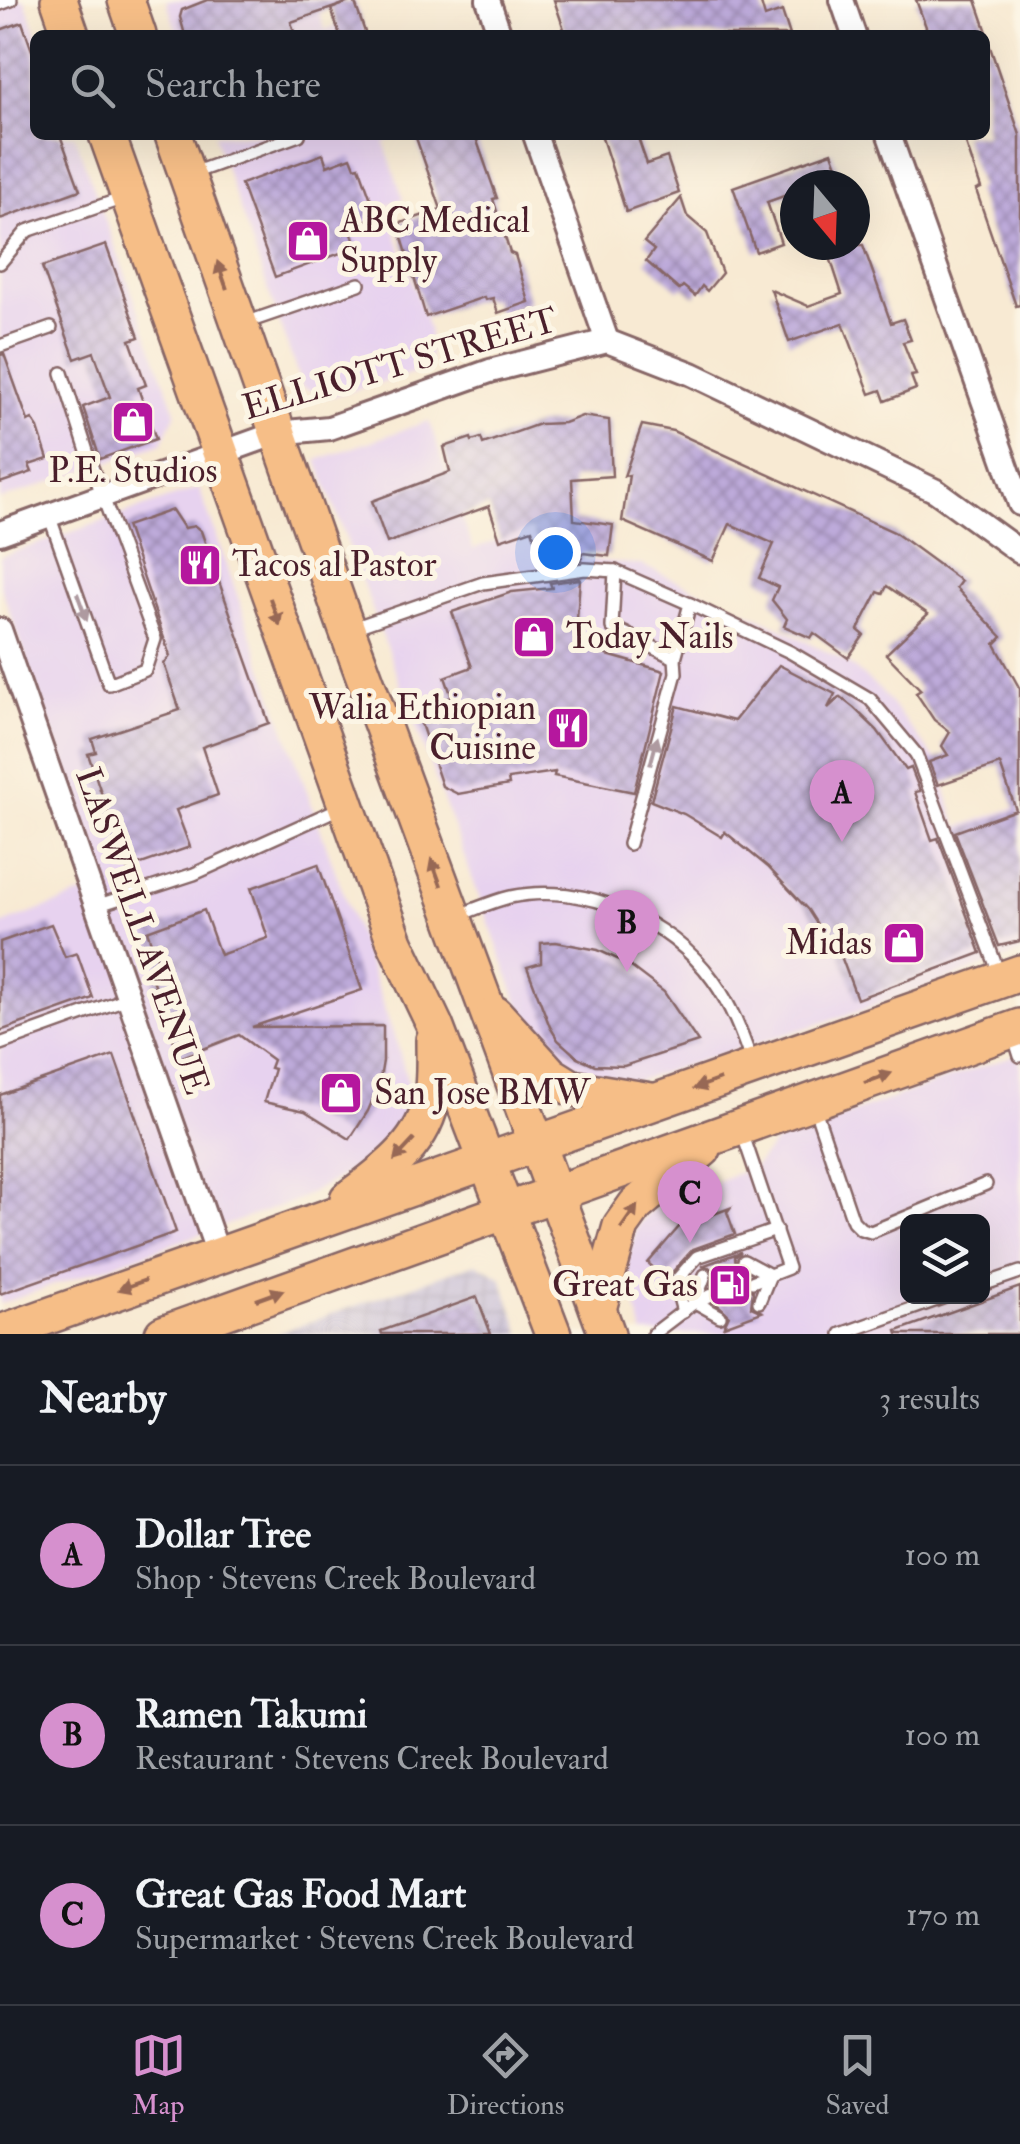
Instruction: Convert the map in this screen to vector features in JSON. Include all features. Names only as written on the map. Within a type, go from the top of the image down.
[{"type":"main road","points":[[59,0],[69,30]]},
{"type":"main road","points":[[126,0],[136,30]]},
{"type":"main road","points":[[108,140],[395,942],[435,1026],[553,1334]]},
{"type":"main road","points":[[175,140],[347,630],[603,1321]]},
{"type":"main road","points":[[0,1332],[1011,977]]},
{"type":"main road","points":[[484,1003],[551,1075],[572,1088],[656,1102]]},
{"type":"main road","points":[[323,1218],[381,1174],[413,1143],[423,1127],[432,1097],[435,1026]]},
{"type":"main road","points":[[174,1332],[812,1102],[1017,1038]]},
{"type":"main road","points":[[603,1321],[621,1226],[636,1205],[731,1131]]},
{"type":"street","points":[[488,0],[498,30]]},
{"type":"street","points":[[842,0],[852,30]]},
{"type":"street","points":[[538,140],[608,341]]},
{"type":"street","points":[[892,140],[1020,504]]},
{"type":"street","name":"ELLIOTT STREET","points":[[0,533],[276,433],[329,428],[490,371],[608,341],[692,374],[936,491],[1020,552]]},
{"type":"street","name":"LASWELL AVENUE","points":[[0,630],[218,1254]]},
{"type":"lane","points":[[0,4],[12,0]]},
{"type":"lane","points":[[187,174],[286,140]]},
{"type":"lane","points":[[0,263],[28,230],[128,196]]},
{"type":"lane","points":[[240,325],[359,284]]},
{"type":"lane","points":[[0,346],[50,328]]},
{"type":"lane","points":[[49,515],[109,684],[145,670],[155,639],[62,373]]},
{"type":"lane","points":[[347,630],[483,583],[585,569],[614,571],[790,652],[870,699],[916,754],[1011,977]]},
{"type":"lane","points":[[614,571],[612,627],[675,658]]},
{"type":"lane","points":[[629,844],[676,673],[675,658],[690,604]]},
{"type":"lane","points":[[96,906],[194,874],[346,806]]},
{"type":"lane","points":[[453,918],[510,897],[538,894],[594,901],[648,922],[672,938],[712,979],[740,1029],[753,1067]]},
{"type":"lane","points":[[0,1044],[128,998]]},
{"type":"lane","points":[[812,1102],[853,1220],[861,1229],[870,1232],[986,1184]]},
{"type":"lane","points":[[731,1131],[776,1230],[788,1268],[752,1282]]},
{"type":"lane","points":[[683,1312],[675,1282],[697,1256],[776,1230]]},
{"type":"lane","points":[[744,1261],[770,1275]]},
{"type":"lane","points":[[990,1281],[1020,1272]]},
{"type":"lane","points":[[695,1302],[704,1274]]},
{"type":"lane","points":[[759,1302],[770,1275]]},
{"type":"lane","points":[[653,1334],[695,1302],[712,1296]]},
{"type":"lane","points":[[695,1302],[720,1316]]},
{"type":"lane","points":[[841,1334],[925,1304]]},
{"type":"shaded area","points":[[0,0],[25,0],[35,30],[30,30],[30,140],[76,140],[176,412],[162,443],[0,500]]},
{"type":"shaded area","points":[[166,0],[314,0],[325,30],[176,30]]},
{"type":"shaded area","points":[[351,21],[354,30],[325,30]]},
{"type":"shaded area","points":[[216,140],[389,140],[384,142],[403,199],[386,205],[429,331],[430,369],[328,397],[302,387]]},
{"type":"shaded area","points":[[429,421],[473,549],[532,529],[541,555],[641,565],[766,620],[846,662],[881,691],[935,759],[958,827],[1020,806],[1020,954],[854,1013],[629,1083],[574,1065],[529,1031],[317,460]]},
{"type":"shaded area","points":[[199,488],[399,1050],[408,1085],[400,1127],[374,1159],[295,1201],[0,1304],[0,925],[106,886],[0,584],[0,557]]},
{"type":"shaded area","points":[[1020,1053],[1020,1334],[643,1334],[626,1266],[637,1226],[655,1205],[754,1167],[777,1140]]},
{"type":"shaded area","points":[[476,1263],[501,1277],[521,1334],[276,1334]]},
{"type":"building","points":[[207,0],[343,0],[344,4],[291,22],[293,30],[184,30],[182,10]]},
{"type":"building","points":[[354,0],[364,30],[338,30],[331,9]]},
{"type":"building","points":[[554,0],[760,0],[765,17],[782,11],[788,30],[564,30]]},
{"type":"building","points":[[916,0],[976,0],[986,30],[927,30]]},
{"type":"building","points":[[22,22],[30,45],[30,140],[62,140],[80,190],[0,219],[0,30]]},
{"type":"building","points":[[990,47],[1020,135],[1020,305],[1016,306],[976,190],[981,188],[965,140],[990,140]]},
{"type":"building","points":[[417,140],[477,140],[497,198],[493,199],[510,253],[515,255],[529,302],[498,313],[493,298],[484,297],[426,317],[398,224],[441,209]]},
{"type":"building","points":[[603,140],[639,140],[647,164],[667,157],[679,193],[626,212]]},
{"type":"building","points":[[832,152],[839,170],[781,170]]},
{"type":"building","points":[[323,154],[327,166],[351,157],[355,167],[359,166],[377,216],[349,226],[357,247],[275,277],[241,184]]},
{"type":"building","points":[[780,170],[780,197],[767,202],[780,243],[756,252],[733,187]]},
{"type":"building","points":[[681,198],[687,216],[707,233],[722,273],[707,291],[702,286],[695,296],[683,286],[679,290],[646,261],[654,250],[644,242]]},
{"type":"building","points":[[106,245],[139,337],[130,340],[146,385],[138,388],[156,439],[100,459],[83,407],[110,397],[94,352],[75,359],[42,267]]},
{"type":"building","points":[[831,260],[868,260],[891,323],[903,319],[911,340],[903,342],[916,375],[911,376],[916,389],[885,401],[881,390],[870,394],[843,323],[789,342],[771,290],[808,306],[842,294]]},
{"type":"building","points":[[4,354],[28,421],[32,419],[38,428],[48,459],[29,465],[32,472],[0,483],[0,355]]},
{"type":"building","points":[[582,416],[609,420],[612,476],[572,479],[574,520],[613,525],[609,556],[582,553],[582,560],[544,565],[532,529],[500,540],[489,506],[387,543],[372,501],[450,472],[444,447],[471,438],[481,438],[483,444],[539,424],[564,423]]},
{"type":"building","points":[[642,425],[673,431],[894,532],[961,581],[956,588],[1002,637],[995,644],[1020,689],[1020,941],[999,946],[955,832],[1016,810],[1000,764],[938,785],[929,762],[948,755],[942,746],[950,732],[934,720],[916,693],[921,690],[886,654],[928,614],[887,586],[883,594],[878,592],[858,630],[864,635],[848,658],[814,633],[811,638],[784,626],[787,619],[772,600],[778,587],[759,578],[774,544],[730,524],[713,561],[622,521],[629,475],[624,476]]},
{"type":"building","points":[[172,510],[184,528],[195,526],[201,531],[269,723],[202,747],[218,795],[176,810],[190,847],[127,869],[88,754],[96,752],[92,739],[180,710],[164,664],[170,656],[126,526]]},
{"type":"building","points":[[580,579],[575,646],[664,671],[634,792],[554,776],[555,772],[508,779],[509,785],[458,794],[442,786],[416,709],[452,697],[445,677],[472,667],[452,612],[512,592],[552,588],[550,583]]},
{"type":"building","points":[[779,665],[835,694],[828,708],[840,697],[877,730],[906,770],[911,768],[932,840],[938,838],[981,953],[857,999],[835,940],[829,943],[808,910],[768,867],[725,832],[722,837],[684,814],[651,801],[677,706],[734,721]]},
{"type":"building","points":[[318,864],[362,990],[252,1027],[383,1026],[379,1085],[350,1139],[305,1111],[264,1102],[273,1060],[239,1035],[180,1058],[152,979],[163,975],[147,931],[204,910],[220,955],[268,938],[251,888]]},
{"type":"building","points":[[51,924],[65,957],[77,953],[93,998],[0,1031],[0,942]]},
{"type":"building","points":[[541,943],[598,950],[626,963],[664,992],[698,1042],[624,1066],[595,1065],[577,1057],[550,1027],[527,967],[541,963]]},
{"type":"building","points":[[114,1055],[176,1232],[0,1294],[0,1095]]},
{"type":"building","points":[[730,1208],[727,1212],[735,1234],[693,1249],[666,1279],[648,1263],[679,1227]]},
{"type":"building","points":[[741,1252],[735,1257],[736,1265],[748,1274],[743,1282],[745,1289],[753,1291],[751,1307],[762,1312],[724,1326],[729,1315],[716,1303],[721,1295],[718,1288],[711,1286],[714,1272],[702,1266]]},
{"type":"building","points":[[1020,1287],[1020,1334],[898,1334],[897,1331],[972,1304],[990,1304],[990,1298]]},
{"type":"building","points":[[477,1297],[491,1334],[382,1334],[381,1331]]},
{"type":"place","name":"ABC Medical Supply","points":[[308,241]]},
{"type":"place","name":"P.E. Studios","points":[[133,422]]},
{"type":"place","name":"Tacos al Pastor","points":[[200,565]]},
{"type":"place","name":"Today Nails","points":[[534,637]]},
{"type":"place","name":"Walia Ethiopian Cuisine","points":[[568,728]]},
{"type":"place","name":"Dollar Tree","points":[[842,842]]},
{"type":"place","name":"Midas","points":[[904,943]]},
{"type":"place","name":"Ramen Takumi","points":[[627,972]]},
{"type":"place","name":"San Jose BMW","points":[[341,1093]]},
{"type":"place","name":"Great Gas Food Mart","points":[[690,1243]]},
{"type":"place","name":"Great Gas","points":[[730,1285]]}]
